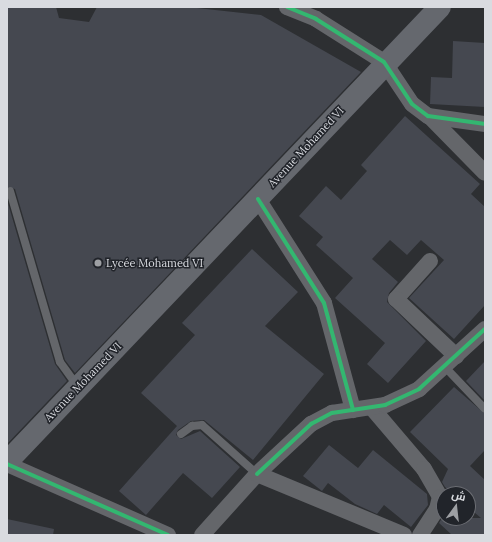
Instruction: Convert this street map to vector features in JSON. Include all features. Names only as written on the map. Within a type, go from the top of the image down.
[{"type":"main road","name":"Avenue Mohamed VI","points":[[7,463],[258,199],[384,62],[440,7]]},
{"type":"street","points":[[287,7],[317,13],[384,62],[412,104],[428,116],[485,173]]},
{"type":"street","points":[[428,116],[485,124]]},
{"type":"street","points":[[258,199],[324,303],[353,410]]},
{"type":"street","points":[[430,261],[396,299],[450,361]]},
{"type":"street","points":[[202,535],[257,474],[311,424],[332,413],[372,408],[402,399],[450,361],[485,329]]},
{"type":"street","points":[[372,408],[424,469],[440,497],[437,509],[420,535]]},
{"type":"street","points":[[7,463],[168,535]]},
{"type":"street","points":[[257,474],[404,535]]},
{"type":"lane","points":[[10,191],[60,362],[78,387]]},
{"type":"lane","points":[[450,361],[485,409]]},
{"type":"lane","points":[[181,434],[192,426],[202,425],[257,474]]},
{"type":"building","name":"Lycée Mohamed VI","points":[[7,7],[56,7],[59,18],[89,22],[97,7],[188,7],[261,15],[361,72],[75,373],[65,360],[15,189],[7,187]]},
{"type":"building","points":[[453,41],[485,43],[485,107],[430,104],[431,77],[452,78]]},
{"type":"building","points":[[405,116],[480,184],[471,194],[485,207],[485,305],[454,339],[409,298],[444,260],[421,240],[407,255],[390,240],[372,259],[398,282],[389,293],[387,302],[426,341],[388,383],[367,364],[385,343],[335,298],[353,278],[316,245],[323,237],[299,216],[326,186],[341,200],[367,171],[361,165]]},
{"type":"building","points":[[7,200],[55,364],[67,381],[7,444]]},
{"type":"building","points":[[252,249],[298,292],[265,326],[324,374],[253,460],[204,420],[191,421],[178,430],[176,435],[181,439],[200,431],[240,467],[212,498],[183,473],[146,515],[119,491],[177,426],[141,393],[195,335],[182,323]]},
{"type":"building","points":[[485,361],[485,401],[466,381]]},
{"type":"building","points":[[454,387],[485,414],[485,450],[470,466],[485,480],[485,535],[452,535],[442,526],[476,526],[476,518],[481,518],[476,514],[476,486],[444,486],[442,482],[448,469],[410,432]]},
{"type":"building","points":[[329,445],[358,468],[373,450],[427,494],[428,505],[411,527],[384,505],[377,514],[355,504],[328,483],[322,491],[303,476]]},
{"type":"building","points":[[7,519],[54,529],[53,535],[7,535]]},
{"type":"cycle path","points":[[287,7],[316,19],[384,62],[412,104],[428,116],[485,124]]},
{"type":"cycle path","points":[[258,199],[324,303],[353,410]]},
{"type":"cycle path","points":[[257,474],[311,424],[332,413],[385,405],[419,389],[485,329]]},
{"type":"cycle path","points":[[7,464],[168,535]]},
{"type":"place","name":"Lycée Mohamed VI","points":[[98,263]]}]
